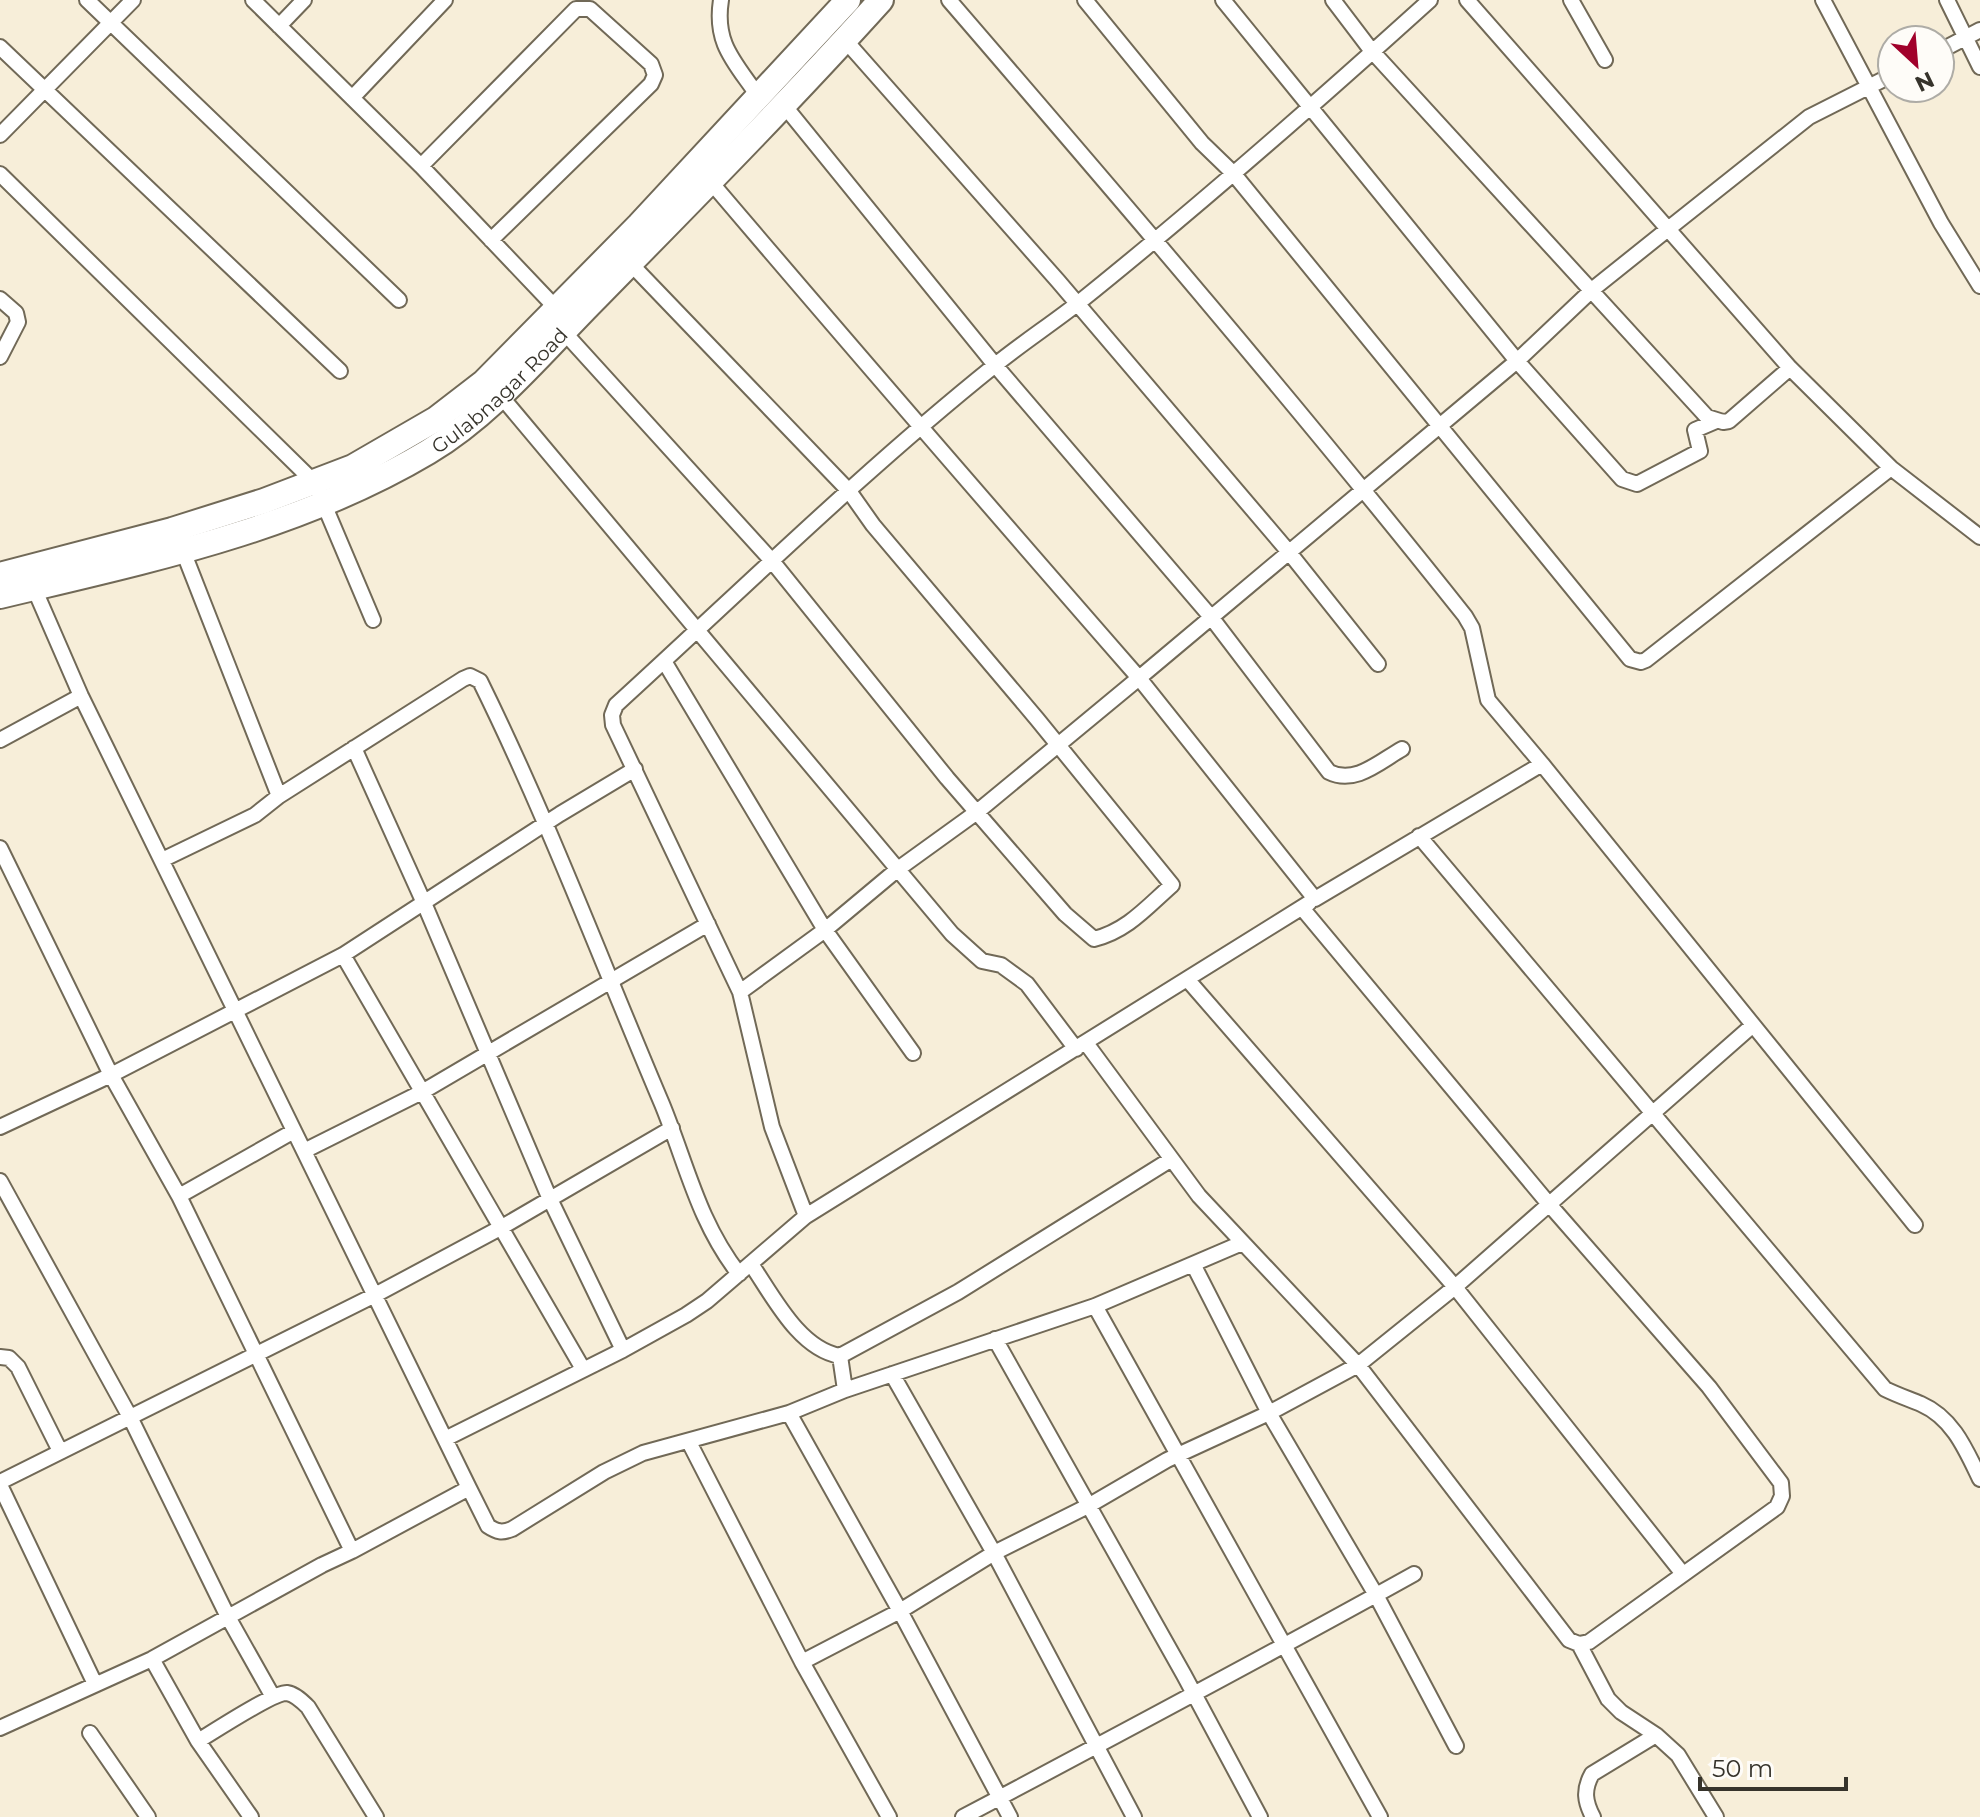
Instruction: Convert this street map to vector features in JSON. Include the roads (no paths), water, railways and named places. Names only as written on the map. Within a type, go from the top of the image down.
[{"type":"main road","name":"Gulabnagar Road","points":[[0,575],[319,493],[427,452],[467,425],[500,395],[639,225],[848,0]]},
{"type":"main road","name":"Gulabnagar Road","points":[[0,596],[183,551],[270,524],[353,467],[436,419],[630,263],[881,0]]},
{"type":"street","points":[[87,0],[399,300]]},
{"type":"street","points":[[0,135],[133,0]]},
{"type":"street","points":[[253,0],[421,166],[491,240],[772,561],[977,812],[1065,914],[1094,939],[1122,930],[1172,885],[873,525],[849,491],[630,263]]},
{"type":"street","points":[[279,26],[304,0]]},
{"type":"street","points":[[352,98],[445,0]]},
{"type":"street","points":[[721,0],[718,20],[720,35],[728,53],[758,96]]},
{"type":"street","points":[[949,0],[1155,239],[1363,488],[1465,616],[1472,628],[1488,700],[1915,1225]]},
{"type":"street","points":[[1085,0],[1202,143],[1233,173],[1440,424],[1626,656],[1635,661],[1646,660],[1891,468]]},
{"type":"street","points":[[1223,0],[1517,361],[1622,479],[1631,484],[1643,482],[1700,451],[1695,430],[1716,421]]},
{"type":"street","points":[[1333,0],[1373,51],[1707,417],[1723,422],[1738,415],[1790,368]]},
{"type":"street","points":[[806,1216],[772,1127],[740,992],[613,725],[613,710],[772,561],[921,428],[995,365],[1155,239],[1311,107],[1430,0]]},
{"type":"street","points":[[1467,0],[1790,368],[1891,468],[1980,537]]},
{"type":"street","points":[[1571,0],[1605,60]]},
{"type":"street","points":[[1823,0],[1941,223],[1978,279]]},
{"type":"street","points":[[1947,0],[1980,67]]},
{"type":"street","points":[[421,166],[576,9],[590,9],[651,64],[655,75],[651,84],[491,240]]},
{"type":"street","points":[[1956,43],[1980,30]]},
{"type":"street","points":[[845,40],[1058,281],[1075,305],[1288,551],[1378,664]]},
{"type":"street","points":[[0,47],[340,371]]},
{"type":"street","points":[[740,992],[825,930],[898,869],[977,812],[1058,746],[1517,361],[1593,289],[1668,229],[1809,117],[1876,83]]},
{"type":"street","points":[[783,104],[995,365],[1211,617],[1329,772],[1341,777],[1356,776],[1402,749]]},
{"type":"street","points":[[0,174],[319,493],[373,620]]},
{"type":"street","points":[[710,181],[1139,678],[1315,899]]},
{"type":"street","points":[[0,299],[16,313],[18,322],[0,357]]},
{"type":"street","points":[[500,395],[952,934],[982,961],[1001,965],[1027,984],[1242,1243],[1358,1365],[1569,1640],[1579,1644],[1589,1642],[1777,1507],[1782,1496],[1781,1483],[1709,1387],[1548,1203],[1302,908]]},
{"type":"street","points":[[183,551],[279,796]]},
{"type":"street","points":[[34,588],[81,696],[469,1488],[488,1526],[499,1532],[506,1531],[643,1453],[789,1413],[845,1390],[1095,1306],[1242,1243]]},
{"type":"street","points":[[664,661],[825,930],[913,1053]]},
{"type":"street","points":[[162,860],[255,815],[279,796],[463,679],[476,677],[483,686],[546,823],[672,1128],[707,1226],[721,1251],[745,1269],[806,1340],[820,1350],[840,1356],[958,1292],[1170,1160]]},
{"type":"street","points":[[0,740],[81,696]]},
{"type":"street","points":[[354,748],[424,903],[486,1055],[549,1197],[623,1350]]},
{"type":"street","points":[[447,1438],[623,1350],[698,1307],[806,1216],[1315,899],[1542,764]]},
{"type":"street","points":[[0,1127],[111,1075],[343,955],[635,769]]},
{"type":"street","points":[[1419,836],[1885,1389],[1934,1412],[1955,1431],[1980,1479]]},
{"type":"street","points":[[0,848],[111,1075],[179,1196],[352,1551]]},
{"type":"street","points":[[304,1151],[422,1092],[708,924]]},
{"type":"street","points":[[343,955],[583,1369]]},
{"type":"street","points":[[1187,979],[1455,1287],[1683,1574]]},
{"type":"street","points":[[802,1662],[900,1611],[994,1553],[1358,1365],[1455,1287],[1753,1025]]},
{"type":"street","points":[[95,1684],[0,1483],[375,1295],[502,1227],[672,1128]]},
{"type":"street","points":[[179,1196],[294,1131]]},
{"type":"street","points":[[0,1181],[130,1417],[228,1617],[273,1697]]},
{"type":"street","points":[[1193,1264],[1269,1413],[1376,1595],[1456,1746]]},
{"type":"street","points":[[1095,1306],[1380,1817]]},
{"type":"street","points":[[995,1339],[1260,1817]]},
{"type":"street","points":[[840,1356],[845,1390]]},
{"type":"street","points":[[0,1357],[9,1358],[18,1367],[60,1451]]},
{"type":"street","points":[[892,1374],[994,1553],[1134,1817]]},
{"type":"street","points":[[789,1413],[1010,1817]]},
{"type":"street","points":[[689,1442],[802,1662],[889,1817]]},
{"type":"street","points":[[0,1728],[152,1659],[469,1488]]},
{"type":"street","points":[[963,1817],[1194,1696],[1414,1574]]},
{"type":"street","points":[[1579,1644],[1608,1699],[1678,1755],[1716,1817]]},
{"type":"street","points":[[152,1659],[198,1741],[251,1817]]},
{"type":"street","points":[[198,1741],[273,1697],[287,1693],[308,1707],[376,1817]]},
{"type":"street","points":[[90,1733],[148,1817]]},
{"type":"street","points":[[1593,1817],[1585,1796],[1592,1774],[1656,1735]]}]
